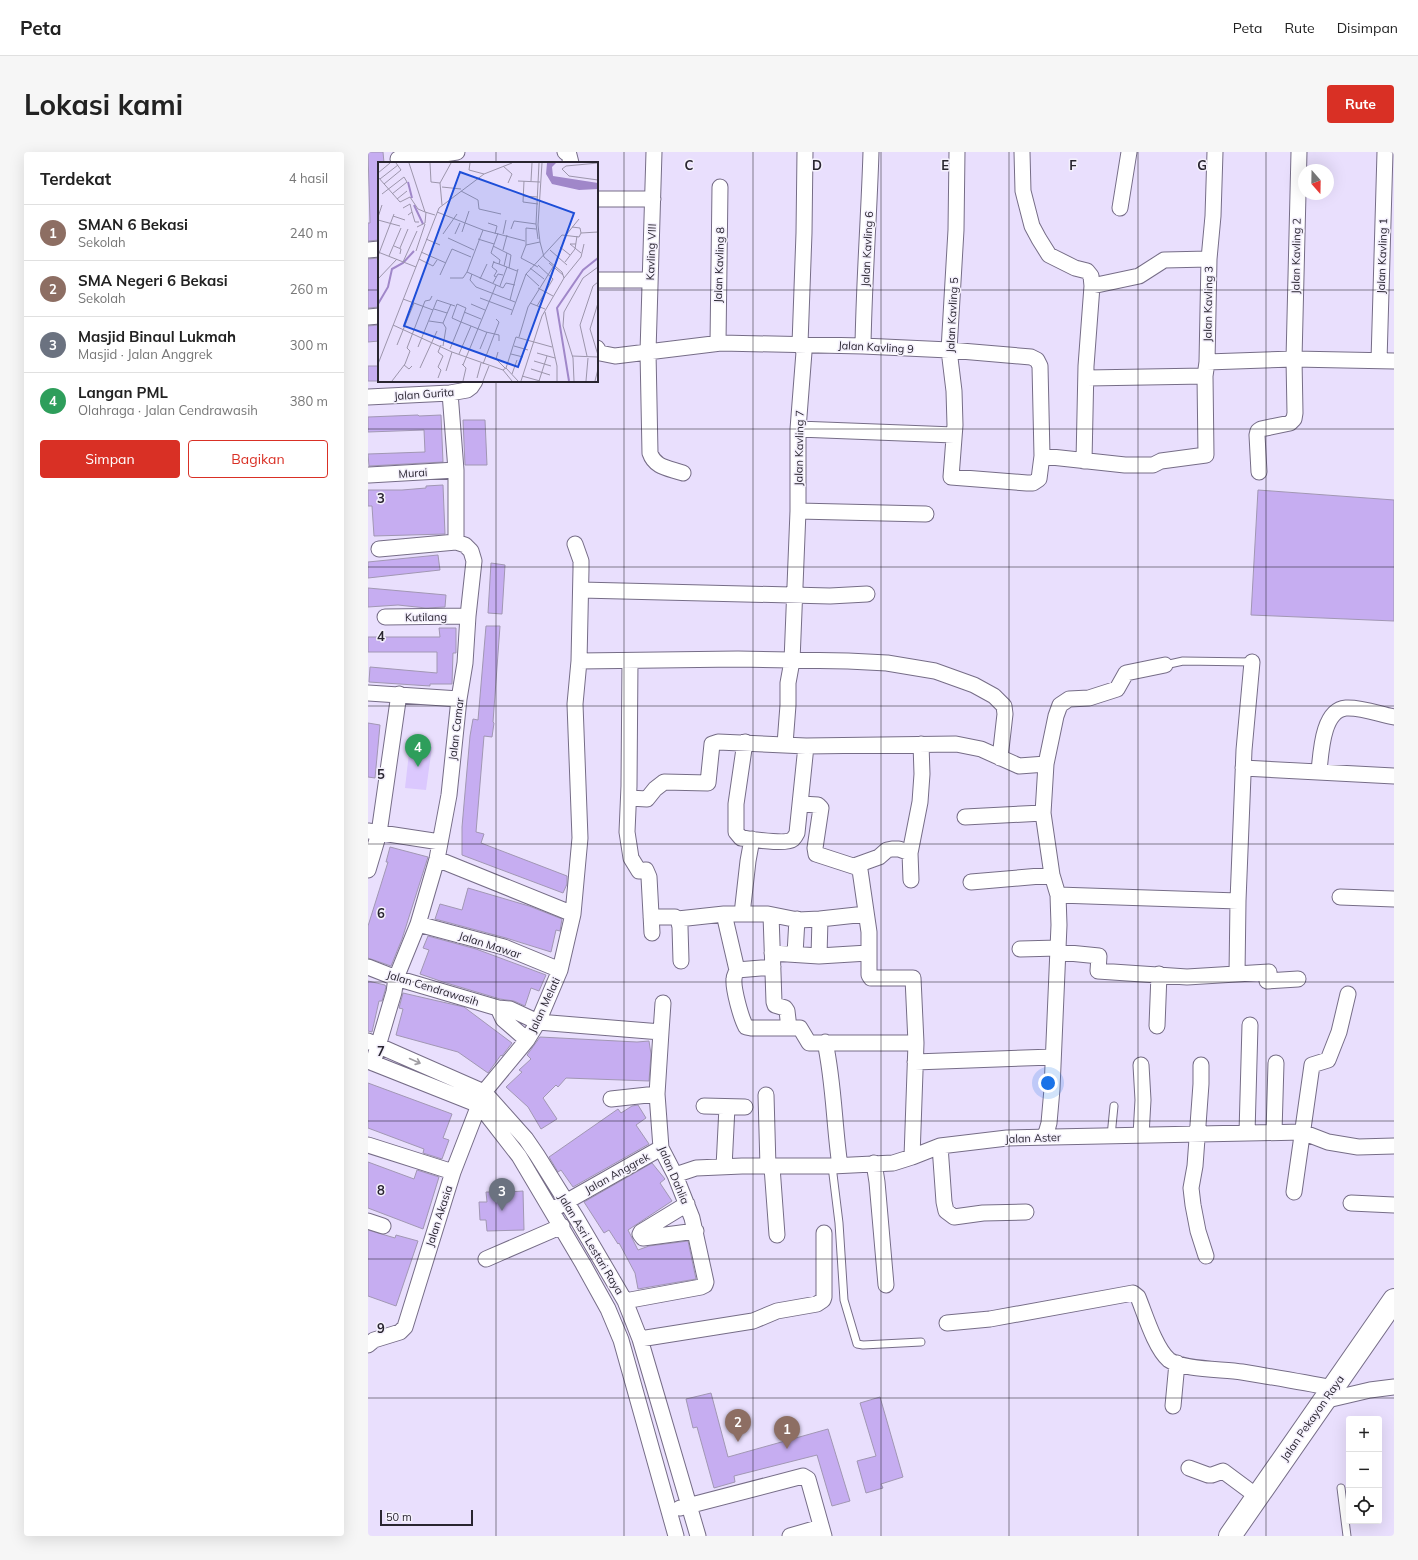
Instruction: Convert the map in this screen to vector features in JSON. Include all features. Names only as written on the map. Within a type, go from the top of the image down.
[{"type":"main road","name":"Jalan Pekayon Raya","points":[[1230,1536],[1393,1303]]},
{"type":"street","points":[[398,158],[424,158],[457,152]]},
{"type":"street","points":[[462,152],[463,162]]},
{"type":"street","points":[[565,152],[569,155],[571,162]]},
{"type":"street","name":"Kavling VIII","points":[[654,152],[648,352],[650,453],[653,460],[657,464],[683,472]]},
{"type":"street","name":"Jalan Kavling 7","points":[[785,744],[788,683],[792,661],[798,511],[798,429],[804,352],[800,344],[805,152]]},
{"type":"street","name":"Jalan Kavling 6","points":[[863,346],[864,284],[868,246],[871,152]]},
{"type":"street","name":"Jalan Kavling 5","points":[[957,152],[955,245],[949,350],[954,390],[954,435],[951,477],[1031,483],[1039,479]]},
{"type":"street","points":[[1022,152],[1023,191],[1032,226],[1049,255],[1074,268],[1087,271],[1091,276],[1092,286],[1084,461],[1042,456]]},
{"type":"street","points":[[1120,208],[1129,152]]},
{"type":"street","name":"Jalan Kavling 3","points":[[1084,461],[1125,465],[1153,465],[1161,461],[1206,455],[1206,369],[1209,259],[1213,216],[1215,152]]},
{"type":"street","name":"Jalan Kavling 2","points":[[1259,472],[1258,431],[1261,429],[1290,423],[1294,419],[1295,413],[1294,359],[1299,152]]},
{"type":"street","name":"Jalan Kavling 1","points":[[1379,361],[1385,152]]},
{"type":"street","name":"Jalan Kavling 8","points":[[718,343],[720,188]]},
{"type":"street","points":[[598,199],[653,199]]},
{"type":"street","points":[[368,250],[378,249]]},
{"type":"street","points":[[1092,286],[1139,276],[1164,260],[1209,259]]},
{"type":"street","points":[[598,280],[650,280]]},
{"type":"street","points":[[368,317],[378,316]]},
{"type":"street","name":"Jalan Kavling 9","points":[[598,350],[600,353],[615,356],[718,343],[800,344],[949,350],[1031,357],[1037,360],[1040,366],[1042,456],[1039,479]]},
{"type":"street","points":[[1087,378],[1206,369],[1294,359],[1394,361]]},
{"type":"street","name":"Jalan Gurita","points":[[368,397],[450,393],[467,390],[474,382]]},
{"type":"street","points":[[379,550],[456,542],[456,470],[450,393]]},
{"type":"street","points":[[798,429],[954,435]]},
{"type":"street","name":"Murai","points":[[369,475],[456,470]]},
{"type":"street","points":[[798,511],[926,514]]},
{"type":"street","name":"Jalan Camar","points":[[370,1062],[374,1043],[396,978],[418,924],[437,859],[449,795],[459,699],[465,663],[474,561],[471,551],[465,545],[456,542]]},
{"type":"street","name":"Jalan Melati","points":[[482,1099],[527,1040],[538,1022],[560,970],[573,914],[580,838],[575,704],[579,661],[581,561],[575,544]]},
{"type":"street","points":[[581,590],[794,596],[867,594]]},
{"type":"street","name":"Kutilang","points":[[385,617],[468,616]]},
{"type":"street","points":[[579,661],[738,659],[848,661],[887,663],[935,671],[974,685],[994,696],[1004,706],[1005,714],[1000,758]]},
{"type":"street","points":[[630,661],[629,798],[627,832],[631,858],[639,871],[646,870],[649,877],[652,934]]},
{"type":"street","points":[[1237,974],[1243,768],[1252,662]]},
{"type":"street","points":[[1045,1137],[1049,1123],[1059,925],[1058,895],[1052,875],[1043,813],[1046,764],[1056,716],[1060,705],[1069,699],[1089,698],[1118,689],[1126,673],[1165,665]]},
{"type":"street","points":[[368,693],[459,699]]},
{"type":"street","points":[[368,870],[399,694]]},
{"type":"street","points":[[1318,771],[1325,731],[1330,717],[1335,712],[1346,708],[1394,717]]},
{"type":"street","points":[[629,798],[648,798],[655,789],[664,782],[708,783],[712,744],[718,742],[745,742],[806,746],[956,744],[981,749],[1019,766],[1046,764]]},
{"type":"street","points":[[745,742],[736,804],[736,832],[741,838],[752,839],[788,841],[793,839],[797,833],[806,746]]},
{"type":"street","points":[[911,880],[910,853],[920,802],[922,774],[921,744]]},
{"type":"street","points":[[1243,768],[1394,776]]},
{"type":"street","points":[[801,804],[818,805],[820,808],[815,848],[816,854],[854,866],[860,870],[869,932],[868,974],[871,978],[913,978],[916,1043],[912,1157]]},
{"type":"street","points":[[965,816],[1043,813]]},
{"type":"street","points":[[374,832],[440,842]]},
{"type":"street","points":[[742,914],[752,839]]},
{"type":"street","points":[[854,866],[879,857],[887,850],[899,849],[910,853]]},
{"type":"street","points":[[437,859],[573,914]]},
{"type":"street","points":[[971,882],[1052,875]]},
{"type":"street","points":[[1058,895],[1238,901]]},
{"type":"street","points":[[1340,897],[1394,899]]},
{"type":"street","points":[[724,914],[737,970],[734,979],[737,999],[746,1026],[751,1028],[800,1028],[809,1043],[916,1043]]},
{"type":"street","points":[[651,917],[678,918],[742,914],[772,915],[797,919],[820,919],[866,914]]},
{"type":"street","points":[[772,915],[774,1002],[777,1006],[785,1008],[787,1011],[789,1028]]},
{"type":"street","points":[[678,918],[680,927],[681,961]]},
{"type":"street","points":[[795,954],[797,919]]},
{"type":"street","points":[[819,956],[820,919]]},
{"type":"street","name":"Jalan Mawar","points":[[418,924],[504,947],[560,970]]},
{"type":"street","points":[[1020,949],[1058,950],[1099,956],[1098,971],[1187,977],[1269,972],[1268,981],[1298,979]]},
{"type":"street","points":[[737,970],[795,954],[819,956],[868,953]]},
{"type":"street","name":"Jalan Cendrawasih","points":[[368,968],[396,978],[498,1008],[510,1009],[538,1022]]},
{"type":"street","points":[[1157,1026],[1158,974]]},
{"type":"street","points":[[1294,1192],[1312,1065],[1328,1060],[1339,1032],[1348,994]]},
{"type":"street","name":"Jalan Dahlia","points":[[625,1301],[701,1287],[705,1285],[706,1279],[696,1231],[687,1204],[675,1175],[661,1148],[657,1094],[663,1003]]},
{"type":"street","points":[[498,1008],[503,1019],[527,1040]]},
{"type":"street","points":[[538,1022],[661,1032]]},
{"type":"street","points":[[1247,1132],[1250,1025]]},
{"type":"street","points":[[825,1042],[831,1067],[836,1137],[836,1166]]},
{"type":"street","name":"Jalan Asri Lestari Raya","points":[[374,1043],[482,1099],[526,1139],[566,1201],[625,1301],[640,1339],[698,1536]]},
{"type":"street","points":[[915,1062],[1053,1057]]},
{"type":"street","name":"Jalan Asri Lestari Raya","points":[[370,1062],[474,1103],[482,1099]]},
{"type":"street","points":[[1274,1132],[1276,1063]]},
{"type":"street","points":[[1141,1065],[1141,1135]]},
{"type":"street","points":[[1201,1065],[1195,1166],[1191,1188],[1198,1231],[1206,1256]]},
{"type":"street","points":[[611,1099],[657,1094]]},
{"type":"street","points":[[766,1095],[776,1236]]},
{"type":"street","name":"Jalan Asri Lestari Raya","points":[[482,1099],[562,1226],[608,1308],[621,1340],[676,1536]]},
{"type":"street","name":"Jalan Akasia","points":[[369,1346],[374,1340],[400,1332],[405,1327],[453,1172],[482,1099]]},
{"type":"street","points":[[704,1106],[745,1107]]},
{"type":"street","points":[[724,1167],[728,1107]]},
{"type":"street","name":"Jalan Aster","points":[[675,1175],[696,1168],[836,1166],[894,1163],[940,1146],[975,1141],[1045,1137],[1302,1132],[1328,1142],[1358,1147],[1394,1146]]},
{"type":"street","points":[[368,1145],[389,1153],[453,1172]]},
{"type":"street","points":[[940,1146],[946,1211],[954,1217],[1026,1212]]},
{"type":"street","name":"Jalan Anggrek","points":[[552,1210],[661,1148]]},
{"type":"street","points":[[874,1163],[886,1285]]},
{"type":"street","points":[[1351,1203],[1394,1205]]},
{"type":"street","points":[[687,1204],[640,1234],[643,1238],[696,1231]]},
{"type":"street","points":[[368,1221],[383,1226]]},
{"type":"street","points":[[486,1259],[562,1226]]},
{"type":"street","points":[[640,1339],[753,1321],[777,1311],[811,1306],[821,1302],[824,1297],[824,1233]]},
{"type":"street","points":[[583,1264],[598,1255]]},
{"type":"street","points":[[947,1323],[990,1320],[1133,1293],[1138,1297],[1162,1352],[1170,1360],[1178,1363],[1188,1366],[1240,1372],[1328,1394],[1394,1387]]},
{"type":"street","points":[[1174,1406],[1178,1363]]},
{"type":"street","points":[[649,1437],[668,1432]]},
{"type":"street","points":[[1189,1468],[1208,1475],[1224,1471],[1258,1497]]},
{"type":"street","points":[[669,1511],[803,1476],[808,1479],[823,1531],[790,1536]]},
{"type":"lane","points":[[1165,665],[1183,660],[1252,662]]},
{"type":"lane","points":[[1111,1136],[1114,1106]]},
{"type":"lane","points":[[836,1166],[844,1300],[857,1344],[921,1342]]},
{"type":"lane","points":[[1341,1488],[1347,1536]]},
{"type":"shaded area","points":[[410,744],[432,747],[426,790],[405,788]]},
{"type":"building","points":[[368,152],[383,152],[384,162],[378,162],[378,240],[368,241],[368,223],[370,223]]},
{"type":"building","points":[[378,258],[378,307],[368,308],[368,259]]},
{"type":"building","points":[[378,325],[378,341],[368,342],[368,326]]},
{"type":"building","points":[[368,366],[378,366],[378,381],[368,381]]},
{"type":"building","points":[[441,415],[443,462],[369,466],[368,454],[425,452],[424,430],[368,432],[368,417]]},
{"type":"building","points":[[463,420],[485,420],[487,465],[465,465]]},
{"type":"building","points":[[443,485],[445,534],[374,536],[372,506],[368,506],[368,490],[402,490]]},
{"type":"building","points":[[1258,490],[1394,500],[1394,621],[1251,615]]},
{"type":"building","points":[[438,555],[440,570],[368,578],[368,562]]},
{"type":"building","points":[[491,563],[505,565],[502,614],[488,613]]},
{"type":"building","points":[[368,588],[446,595],[445,607],[426,608],[398,605],[368,607]]},
{"type":"building","points":[[486,626],[500,626],[494,723],[492,737],[484,736],[476,832],[484,834],[481,843],[567,876],[567,884],[563,893],[462,855],[462,827],[470,736],[473,719],[478,720]]},
{"type":"building","points":[[439,628],[456,628],[456,653],[453,653],[452,684],[430,684],[430,686],[369,682],[370,667],[437,673],[437,652],[368,652],[368,637],[440,637]]},
{"type":"building","points":[[368,723],[380,725],[375,778],[368,777]]},
{"type":"building","points":[[390,847],[428,857],[402,939],[391,966],[368,958],[368,926],[388,862],[386,862]]},
{"type":"building","points":[[468,888],[529,906],[562,919],[560,931],[556,930],[551,952],[435,919],[440,904],[462,910]]},
{"type":"building","points":[[428,936],[476,949],[546,975],[539,991],[531,988],[525,1006],[514,1001],[500,999],[443,982],[420,974],[429,950],[423,948]]},
{"type":"building","points":[[368,981],[385,985],[386,987],[382,1001],[379,1001],[372,1032],[368,1031]]},
{"type":"building","points":[[403,993],[464,1007],[512,1043],[488,1073],[458,1052],[396,1035],[403,1009],[399,1008]]},
{"type":"building","points":[[540,1037],[637,1042],[649,1041],[651,1054],[649,1081],[566,1078],[558,1087],[556,1085],[543,1098],[557,1119],[541,1129],[528,1107],[506,1087],[522,1072],[519,1070],[531,1059],[527,1055]]},
{"type":"building","points":[[368,1083],[452,1114],[443,1138],[449,1140],[442,1159],[423,1153],[424,1149],[368,1128]]},
{"type":"building","points":[[638,1105],[646,1118],[636,1125],[649,1144],[573,1187],[561,1170],[558,1172],[549,1157],[618,1109],[621,1113],[632,1106]]},
{"type":"building","points":[[368,1162],[414,1179],[417,1170],[439,1177],[423,1229],[368,1208]]},
{"type":"building","points":[[652,1163],[665,1179],[660,1183],[672,1201],[628,1230],[638,1250],[649,1246],[688,1241],[696,1279],[638,1289],[635,1273],[619,1243],[618,1244],[609,1230],[604,1233],[584,1202]]},
{"type":"building","points":[[509,1187],[509,1192],[523,1191],[524,1230],[487,1231],[486,1220],[480,1220],[479,1202],[487,1202],[486,1192],[499,1192],[499,1188]]},
{"type":"building","points":[[368,1230],[395,1238],[396,1235],[418,1241],[396,1306],[368,1296]]},
{"type":"building","points":[[711,1393],[728,1457],[828,1429],[850,1501],[832,1506],[817,1455],[734,1476],[735,1482],[714,1488],[697,1427],[693,1428],[686,1399]]},
{"type":"building","points":[[880,1397],[903,1477],[881,1484],[883,1488],[866,1493],[857,1461],[876,1456],[860,1403]]},
{"type":"place","name":"Langan PML","points":[[418,767]]},
{"type":"place","name":"Masjid Binaul Lukmah","points":[[502,1211]]},
{"type":"place","name":"SMA Negeri 6 Bekasi","points":[[738,1442]]},
{"type":"place","name":"SMAN 6 Bekasi","points":[[787,1449]]}]
